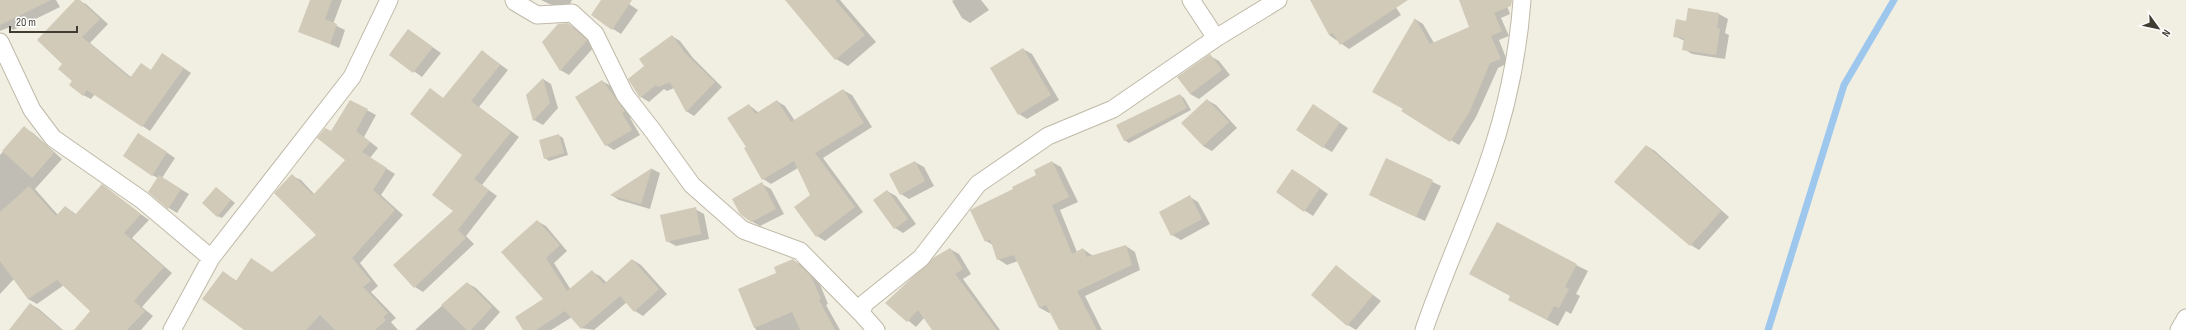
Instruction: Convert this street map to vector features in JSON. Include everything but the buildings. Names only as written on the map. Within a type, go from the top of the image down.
[{"type":"street","points":[[172,330],[211,258],[352,77],[389,0]]},
{"type":"street","points":[[514,0],[537,15],[572,13],[595,34],[625,94],[654,131],[692,185],[743,230],[800,251],[876,330]]},
{"type":"street","points":[[1191,0],[1216,38]]},
{"type":"street","points":[[861,313],[865,303],[921,258],[978,184],[1048,136],[1113,109],[1216,38],[1278,0]]},
{"type":"street","points":[[1424,330],[1488,165],[1513,73],[1519,42],[1522,0]]},
{"type":"street","points":[[0,42],[32,110],[53,138],[142,200],[211,258]]},
{"type":"street","points":[[2179,330],[2186,318]]},
{"type":"waterway","points":[[1768,330],[1844,85],[1894,0]]}]
